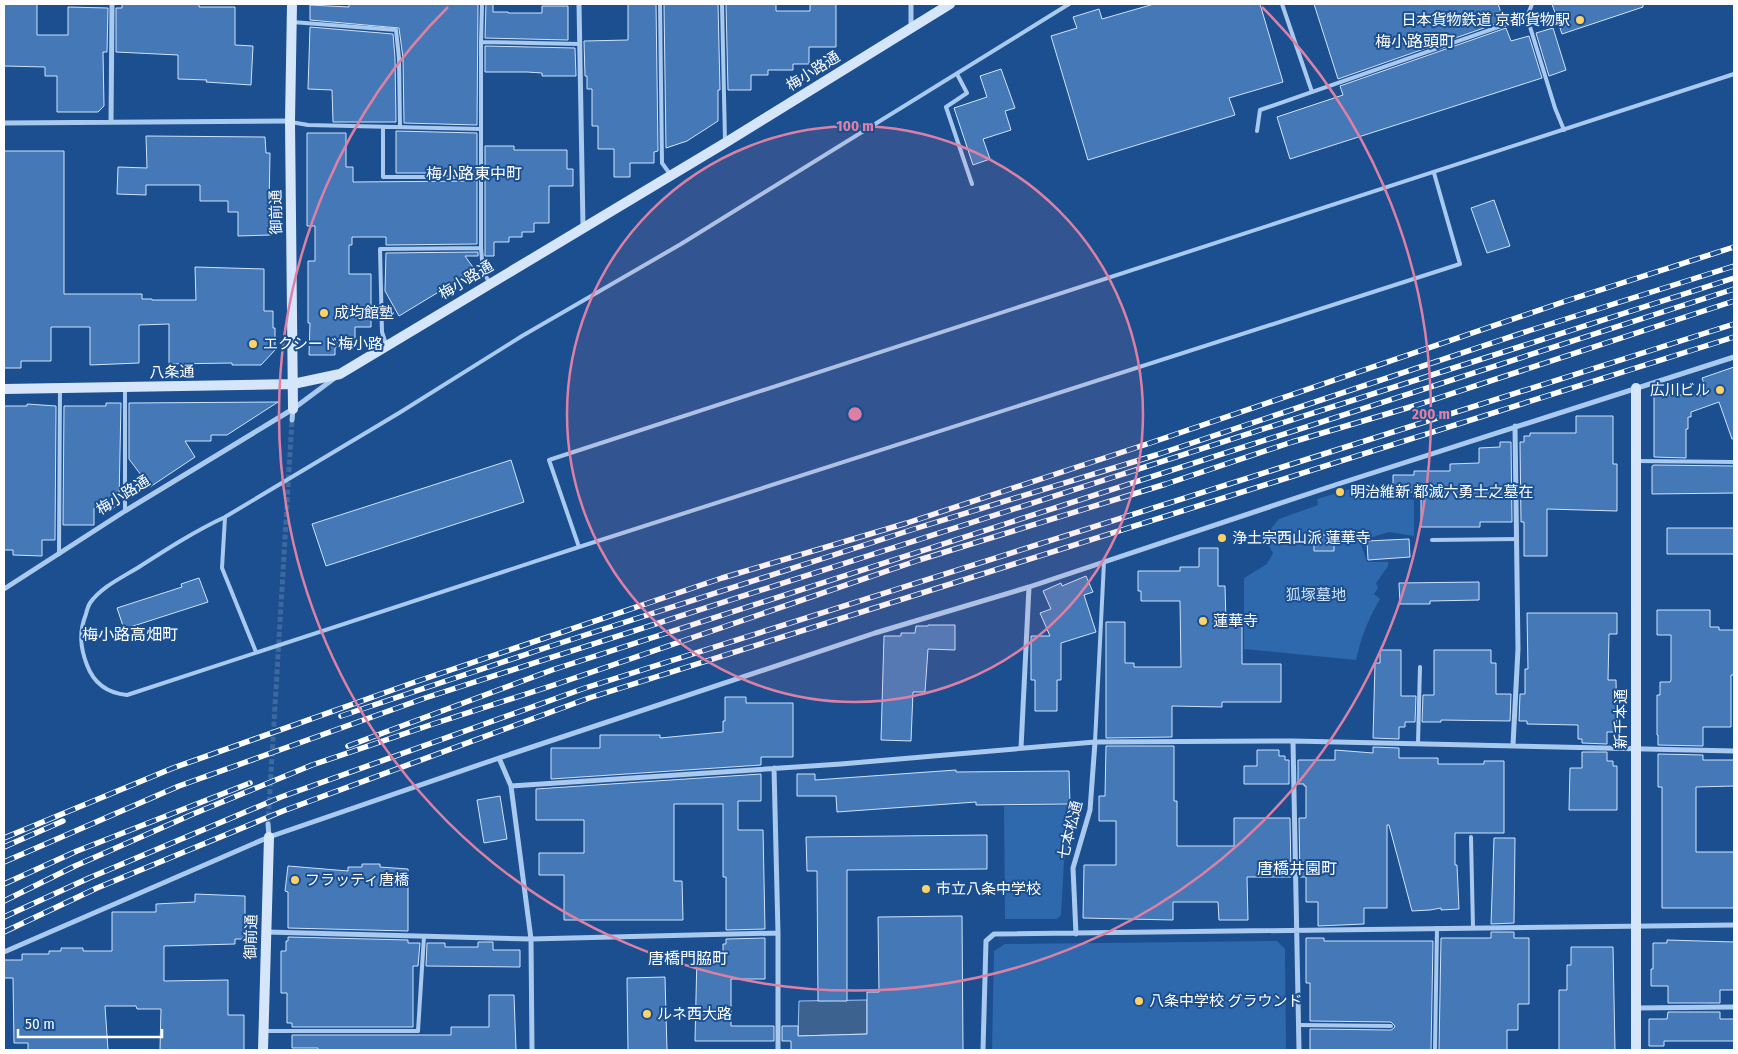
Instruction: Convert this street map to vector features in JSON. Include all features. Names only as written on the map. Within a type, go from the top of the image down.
[{"type":"street","points":[[111,122],[112,4]]},
{"type":"street","name":"御前通","points":[[292,4],[290,122],[292,414]]},
{"type":"street","points":[[579,4],[583,228]]},
{"type":"street","points":[[911,4],[911,28]]},
{"type":"street","name":"梅小路通","points":[[4,589],[126,511],[292,414],[340,374],[725,143],[950,4]]},
{"type":"street","points":[[4,123],[290,122]]},
{"type":"street","points":[[4,952],[268,837],[875,632],[1029,587],[1515,426],[1734,357]]},
{"type":"street","name":"八条通","points":[[4,389],[293,384],[340,374]]},
{"type":"street","name":"新千本通","points":[[1636,388],[1636,1050]]},
{"type":"street","points":[[1513,745],[1518,650],[1515,426]]},
{"type":"street","points":[[1021,748],[1029,587]]},
{"type":"street","points":[[511,786],[774,768],[1095,742],[1293,740],[1734,751]]},
{"type":"street","points":[[1293,740],[1299,1050]]},
{"type":"street","name":"七本松通","points":[[1076,934],[1073,868],[1090,810],[1095,742]]},
{"type":"street","points":[[499,758],[511,786],[531,939],[532,1050]]},
{"type":"street","points":[[774,768],[778,933],[778,1050]]},
{"type":"street","name":"御前通","points":[[263,1050],[268,824]]},
{"type":"street","points":[[983,1050],[986,941],[994,934],[1734,925]]},
{"type":"street","points":[[267,932],[531,939],[778,933]]},
{"type":"street","points":[[1636,1008],[1734,1007]]},
{"type":"lane","points":[[482,4],[481,248],[483,272],[490,283]]},
{"type":"lane","points":[[660,4],[662,163],[671,175]]},
{"type":"lane","points":[[722,4],[725,143]]},
{"type":"lane","points":[[1069,4],[681,244],[522,336],[225,518],[200,529],[106,587],[90,603],[81,627],[80,642],[89,672],[106,690],[127,695],[579,547],[1460,264],[1434,173]]},
{"type":"lane","points":[[1282,4],[1312,92]]},
{"type":"lane","points":[[1532,4],[1527,17],[1555,108],[1564,130]]},
{"type":"lane","points":[[1257,131],[1260,110],[1527,17]]},
{"type":"lane","points":[[292,22],[396,30],[399,58],[400,126]]},
{"type":"lane","points":[[481,42],[580,44]]},
{"type":"lane","points":[[957,74],[967,93],[946,107],[972,184]]},
{"type":"lane","points":[[579,547],[550,460],[1734,74]]},
{"type":"lane","points":[[290,122],[308,125],[481,129]]},
{"type":"lane","points":[[383,127],[383,177],[480,177]]},
{"type":"lane","points":[[387,346],[382,332],[380,249],[481,248]]},
{"type":"lane","points":[[59,554],[60,388]]},
{"type":"lane","points":[[125,388],[126,511]]},
{"type":"lane","points":[[1636,461],[1734,462]]},
{"type":"lane","points":[[225,518],[222,568],[256,652]]},
{"type":"lane","points":[[1432,540],[1517,539]]},
{"type":"lane","name":"七本松通","points":[[1095,742],[1104,562]]},
{"type":"lane","points":[[1418,743],[1420,667]]},
{"type":"lane","points":[[1471,837],[1473,928]]},
{"type":"lane","points":[[1435,1050],[1438,928]]},
{"type":"lane","points":[[264,1031],[418,1031],[424,936]]},
{"type":"lane","points":[[1299,1025],[1391,1026]]},
{"type":"green space","name":"狐塚墓地","points":[[1371,483],[1374,493],[1414,500],[1414,536],[1389,532],[1360,541],[1367,562],[1388,562],[1388,566],[1376,583],[1378,588],[1374,594],[1380,599],[1365,629],[1356,660],[1244,649],[1244,578],[1267,564],[1273,553],[1264,537],[1279,519],[1318,505],[1317,499]]},
{"type":"green space","points":[[1078,805],[1064,861],[1061,915],[1057,919],[1005,919],[1004,806]]},
{"type":"green space","name":"八条中学校 グラウンド","points":[[1277,941],[1285,949],[1286,1050],[992,1050],[994,951],[1005,944]]},
{"type":"shaded area","points":[[867,1000],[867,1034],[798,1036],[799,1001]]},
{"type":"building","points":[[4,4],[37,4],[37,35],[68,35],[68,7],[108,8],[107,52],[103,52],[104,106],[98,112],[57,112],[57,76],[45,76],[45,67],[4,66]]},
{"type":"building","points":[[122,4],[199,4],[199,7],[235,7],[235,45],[253,46],[251,85],[178,79],[178,55],[116,52],[116,8],[122,8]]},
{"type":"building","points":[[349,4],[478,4],[477,125],[404,123],[403,58],[399,28],[310,20],[310,5],[349,7]]},
{"type":"building","points":[[486,4],[493,4],[493,12],[508,13],[542,13],[542,6],[568,6],[568,40],[485,38]]},
{"type":"building","points":[[628,4],[656,4],[658,151],[654,152],[654,163],[630,163],[630,177],[614,177],[614,149],[598,149],[598,126],[592,126],[592,89],[587,89],[584,41],[628,40]]},
{"type":"building","points":[[664,4],[718,4],[720,90],[718,90],[718,121],[687,141],[666,148]]},
{"type":"building","points":[[726,4],[776,4],[776,11],[810,11],[810,4],[836,4],[836,47],[809,47],[809,64],[793,64],[793,70],[768,70],[768,75],[751,75],[751,90],[728,90]]},
{"type":"building","points":[[1154,4],[1260,4],[1283,82],[1229,98],[1235,115],[1088,160],[1051,36],[1077,28],[1073,17],[1099,9],[1102,19]]},
{"type":"building","points":[[1314,4],[1498,4],[1504,21],[1338,79]]},
{"type":"building","name":"日本貨物鉄道 京都貨物駅","points":[[1552,4],[1643,4],[1643,7],[1562,34]]},
{"type":"building","points":[[310,27],[393,34],[396,122],[333,122],[332,90],[308,89]]},
{"type":"building","points":[[1506,28],[1511,41],[1529,36],[1542,78],[1290,159],[1277,117],[1343,95],[1340,86]]},
{"type":"building","points":[[1553,28],[1566,70],[1549,76],[1536,33]]},
{"type":"building","points":[[485,46],[575,48],[576,76],[542,76],[542,73],[527,72],[485,72]]},
{"type":"building","points":[[1001,69],[1015,108],[1005,111],[1011,130],[983,139],[990,159],[973,165],[954,108],[987,97],[980,76]]},
{"type":"building","points":[[396,131],[477,133],[477,173],[396,173]]},
{"type":"building","points":[[307,133],[346,133],[346,167],[353,167],[353,182],[477,181],[477,244],[386,245],[386,237],[352,237],[352,245],[349,245],[349,274],[371,274],[371,327],[355,327],[355,339],[347,339],[335,348],[335,355],[309,355],[308,261],[315,261],[315,226],[307,226]]},
{"type":"building","points":[[146,136],[265,137],[266,153],[270,153],[269,210],[271,210],[271,235],[238,236],[238,212],[228,212],[228,201],[200,201],[200,185],[146,185],[146,195],[117,194],[118,167],[147,168]]},
{"type":"building","points":[[485,146],[514,146],[514,150],[567,150],[567,169],[573,169],[573,186],[549,186],[549,223],[534,223],[534,232],[522,232],[522,237],[509,237],[509,242],[494,242],[494,256],[485,256]]},
{"type":"building","points":[[4,151],[64,151],[64,294],[142,294],[142,299],[196,300],[195,267],[264,269],[264,311],[273,311],[275,350],[261,365],[232,365],[232,363],[169,364],[169,324],[139,325],[139,363],[90,365],[90,327],[51,327],[51,361],[21,361],[21,368],[4,368]]},
{"type":"building","points":[[1494,200],[1510,246],[1487,253],[1471,208]]},
{"type":"building","points":[[478,252],[478,256],[465,256],[475,270],[399,316],[385,291],[386,253]]},
{"type":"building","points":[[1734,367],[1734,439],[1732,439],[1719,402],[1691,412],[1691,417],[1688,417],[1686,458],[1654,457],[1654,395],[1708,395],[1702,378]]},
{"type":"building","points":[[278,402],[227,435],[211,435],[211,441],[185,441],[195,457],[150,487],[129,459],[129,403]]},
{"type":"building","points":[[106,403],[121,403],[119,501],[114,501],[114,508],[94,508],[94,525],[63,525],[64,406],[106,406]]},
{"type":"building","points":[[27,404],[56,406],[55,540],[42,540],[42,556],[13,555],[13,550],[4,550],[4,406],[27,406]]},
{"type":"building","points":[[1576,416],[1613,416],[1613,464],[1617,464],[1617,511],[1547,509],[1547,556],[1524,556],[1524,522],[1521,522],[1520,442],[1524,442],[1524,436],[1530,436],[1530,433],[1576,433]]},
{"type":"building","points":[[1500,442],[1511,442],[1512,522],[1480,522],[1480,527],[1421,527],[1421,497],[1414,497],[1414,492],[1393,492],[1393,475],[1414,475],[1414,471],[1450,471],[1450,464],[1479,463],[1479,448],[1500,447]]},
{"type":"building","points":[[511,460],[524,502],[326,566],[312,524]]},
{"type":"building","points":[[1652,466],[1734,466],[1734,493],[1652,494]]},
{"type":"building","points":[[1667,528],[1734,528],[1734,554],[1667,554]]},
{"type":"building","points":[[1314,535],[1334,535],[1334,551],[1314,551]]},
{"type":"building","points":[[1409,539],[1410,557],[1368,560],[1367,541]]},
{"type":"building","points":[[1199,548],[1218,548],[1218,586],[1225,586],[1226,624],[1242,624],[1242,664],[1281,664],[1281,702],[1222,702],[1222,707],[1172,706],[1172,737],[1106,738],[1106,622],[1125,622],[1125,663],[1134,663],[1134,667],[1181,667],[1180,601],[1141,601],[1141,591],[1138,591],[1138,571],[1180,571],[1180,567],[1199,567]]},
{"type":"building","points":[[1086,576],[1093,592],[1084,595],[1096,632],[1061,643],[1061,680],[1057,680],[1057,711],[1035,711],[1035,680],[1031,680],[1031,636],[1050,636],[1040,613],[1051,609],[1043,591],[1061,583],[1062,586]]},
{"type":"building","points":[[199,578],[208,602],[124,629],[117,608],[182,587],[181,584]]},
{"type":"building","points":[[1479,582],[1479,600],[1430,601],[1430,604],[1400,604],[1399,583]]},
{"type":"building","points":[[1657,610],[1710,610],[1710,627],[1719,627],[1719,630],[1734,630],[1734,675],[1731,675],[1731,727],[1703,727],[1703,746],[1658,745],[1657,695],[1660,695],[1660,682],[1670,682],[1671,680],[1671,635],[1657,635]]},
{"type":"building","points":[[1527,613],[1617,613],[1617,634],[1609,634],[1608,680],[1616,680],[1617,732],[1607,732],[1607,744],[1582,743],[1582,739],[1578,739],[1578,725],[1527,724],[1527,721],[1519,721],[1520,694],[1525,694],[1525,669],[1528,669]]},
{"type":"building","points":[[955,625],[955,650],[928,649],[925,692],[913,692],[911,741],[881,740],[884,636],[901,636],[901,633],[915,633],[916,626]]},
{"type":"building","points":[[1380,650],[1401,650],[1401,696],[1416,696],[1415,722],[1405,722],[1405,727],[1399,727],[1399,739],[1373,738],[1375,663],[1380,663]]},
{"type":"building","points":[[1434,650],[1491,650],[1491,663],[1496,663],[1496,694],[1511,694],[1510,721],[1441,720],[1441,722],[1422,722],[1423,695],[1434,695]]},
{"type":"building","points":[[725,697],[746,697],[746,703],[793,703],[793,757],[761,757],[761,765],[551,779],[551,748],[600,748],[600,735],[660,735],[660,738],[723,732]]},
{"type":"building","points":[[1106,746],[1174,746],[1174,801],[1177,801],[1177,846],[1234,846],[1234,818],[1290,818],[1291,877],[1247,877],[1248,920],[1219,920],[1218,902],[1173,902],[1173,920],[1083,918],[1084,865],[1116,865],[1116,821],[1099,821],[1099,796],[1105,796]]},
{"type":"building","points":[[1373,747],[1399,748],[1399,758],[1438,758],[1438,764],[1484,764],[1484,761],[1504,761],[1504,833],[1455,833],[1455,865],[1457,865],[1459,909],[1441,910],[1441,908],[1412,911],[1389,825],[1387,825],[1387,908],[1364,908],[1364,924],[1318,926],[1318,902],[1306,902],[1306,877],[1300,877],[1299,818],[1306,818],[1306,786],[1298,784],[1298,760],[1335,760],[1335,750],[1373,753]]},
{"type":"building","points":[[1257,750],[1279,750],[1279,756],[1285,756],[1285,760],[1289,760],[1289,784],[1244,784],[1244,766],[1257,766]]},
{"type":"building","points":[[1582,752],[1607,752],[1607,761],[1613,761],[1613,766],[1617,766],[1617,810],[1569,810],[1570,768],[1582,768]]},
{"type":"building","points":[[1658,754],[1703,755],[1703,760],[1734,760],[1734,786],[1696,787],[1696,852],[1734,852],[1734,908],[1662,908],[1662,787],[1658,787]]},
{"type":"building","points":[[956,770],[956,772],[1069,771],[1070,804],[976,805],[976,802],[837,812],[836,796],[797,796],[797,774],[815,774],[815,780]]},
{"type":"building","points":[[761,774],[761,801],[738,801],[738,830],[763,830],[765,929],[726,930],[726,877],[723,877],[723,804],[674,804],[674,881],[682,881],[683,920],[564,920],[564,875],[539,875],[539,853],[584,853],[584,820],[536,820],[536,789]]},
{"type":"building","points":[[500,796],[507,839],[484,843],[477,800]]},
{"type":"building","points":[[987,835],[987,869],[847,870],[847,1001],[818,1001],[817,871],[807,871],[806,837]]},
{"type":"building","points":[[1494,838],[1515,838],[1514,923],[1491,924]]},
{"type":"building","points":[[362,864],[380,864],[380,867],[408,869],[408,931],[288,928],[288,892],[285,891],[288,866],[348,871],[348,867],[362,867]]},
{"type":"building","points":[[195,894],[245,896],[245,939],[235,939],[235,944],[164,946],[164,981],[228,980],[228,1015],[244,1015],[244,1050],[160,1050],[161,1009],[137,1009],[136,1006],[105,1006],[108,1050],[28,1050],[28,1043],[14,1043],[13,978],[4,978],[4,960],[22,960],[22,954],[49,954],[49,951],[61,951],[61,948],[83,948],[83,951],[112,951],[112,912],[156,912],[156,904],[195,902]]},
{"type":"building","points":[[962,916],[963,1050],[791,1050],[791,1041],[782,1041],[782,1026],[798,1026],[798,1036],[867,1034],[867,992],[879,992],[878,917]]},
{"type":"building","points":[[1491,932],[1514,932],[1514,938],[1529,938],[1529,1004],[1518,1004],[1518,1030],[1507,1030],[1507,1050],[1439,1050],[1441,938],[1491,938]]},
{"type":"building","points":[[288,937],[408,940],[408,943],[420,943],[418,966],[413,966],[413,1027],[292,1027],[292,1023],[287,1023],[287,993],[281,993],[281,951],[286,951]]},
{"type":"building","points":[[765,938],[765,979],[731,979],[731,1026],[774,1026],[774,1041],[695,1041],[697,955],[723,955],[723,944],[726,944],[726,939]]},
{"type":"building","points":[[1306,938],[1324,938],[1324,941],[1433,941],[1431,1050],[1310,1050],[1310,1029],[1391,1030],[1395,1026],[1391,1022],[1310,1021],[1310,983],[1306,983]]},
{"type":"building","points":[[1667,940],[1734,942],[1734,990],[1720,990],[1720,1003],[1668,1003],[1668,986],[1651,986],[1653,943],[1667,943]]},
{"type":"building","points":[[478,942],[493,942],[493,950],[520,950],[520,967],[426,966],[427,943],[445,943],[445,947],[478,947]]},
{"type":"building","points":[[1571,947],[1613,947],[1615,1050],[1559,1050],[1559,990],[1567,990],[1567,965],[1571,965]]},
{"type":"building","name":"ルネ西大路","points":[[665,977],[667,1050],[628,1050],[627,978]]},
{"type":"building","points":[[489,995],[514,995],[516,1050],[318,1050],[318,1048],[292,1048],[292,1035],[451,1035],[451,1027],[489,1027]]},
{"type":"building","points":[[1668,1012],[1720,1012],[1720,1019],[1734,1019],[1734,1041],[1664,1041],[1664,1046],[1649,1046],[1649,1019],[1667,1019]]},
{"type":"tunnel","points":[[268,824],[292,420]]},
{"type":"railway","points":[[4,838],[173,768],[415,682],[722,578],[907,523],[1150,443],[1566,301],[1734,247]]},
{"type":"railway","points":[[341,716],[914,529],[1156,455],[1528,331],[1734,266]]},
{"type":"railway","points":[[4,862],[179,786],[425,698],[1734,278]]},
{"type":"railway","points":[[348,746],[552,670],[1734,289]]},
{"type":"railway","points":[[4,901],[75,866],[193,814],[312,765],[557,684],[919,560],[1166,484],[1292,442],[1417,405],[1734,301]]},
{"type":"railway","points":[[4,917],[89,878],[281,797],[585,688],[1734,324]]},
{"type":"railway","points":[[4,932],[97,888],[283,811],[589,698],[1734,337]]},
{"type":"railway","points":[[4,884],[77,851],[250,783]]},
{"type":"railway","points":[[4,847],[63,821]]},
{"type":"place","name":"日本貨物鉄道 京都貨物駅","points":[[1580,20]]},
{"type":"place","name":"成均館塾","points":[[324,313]]},
{"type":"place","name":"エクシード梅小路","points":[[253,344]]},
{"type":"place","name":"広川ビル","points":[[1720,390]]},
{"type":"place","name":"明治維新 都滅六勇士之墓在","points":[[1340,492]]},
{"type":"place","name":"浄土宗西山派 蓮華寺","points":[[1222,538]]},
{"type":"place","name":"蓮華寺","points":[[1203,621]]},
{"type":"place","name":"フラッティ唐橋","points":[[295,880]]},
{"type":"place","name":"市立八条中学校","points":[[926,889]]},
{"type":"place","name":"八条中学校 グラウンド","points":[[1139,1001]]},
{"type":"place","name":"ルネ西大路","points":[[647,1014]]},
{"type":"district","name":"梅小路頭町","points":[[1415,41]]},
{"type":"district","name":"梅小路東中町","points":[[474,173]]},
{"type":"district","name":"梅小路高畑町","points":[[130,634]]},
{"type":"district","name":"唐橋井園町","points":[[1297,868]]},
{"type":"district","name":"唐橋門脇町","points":[[688,958]]}]
